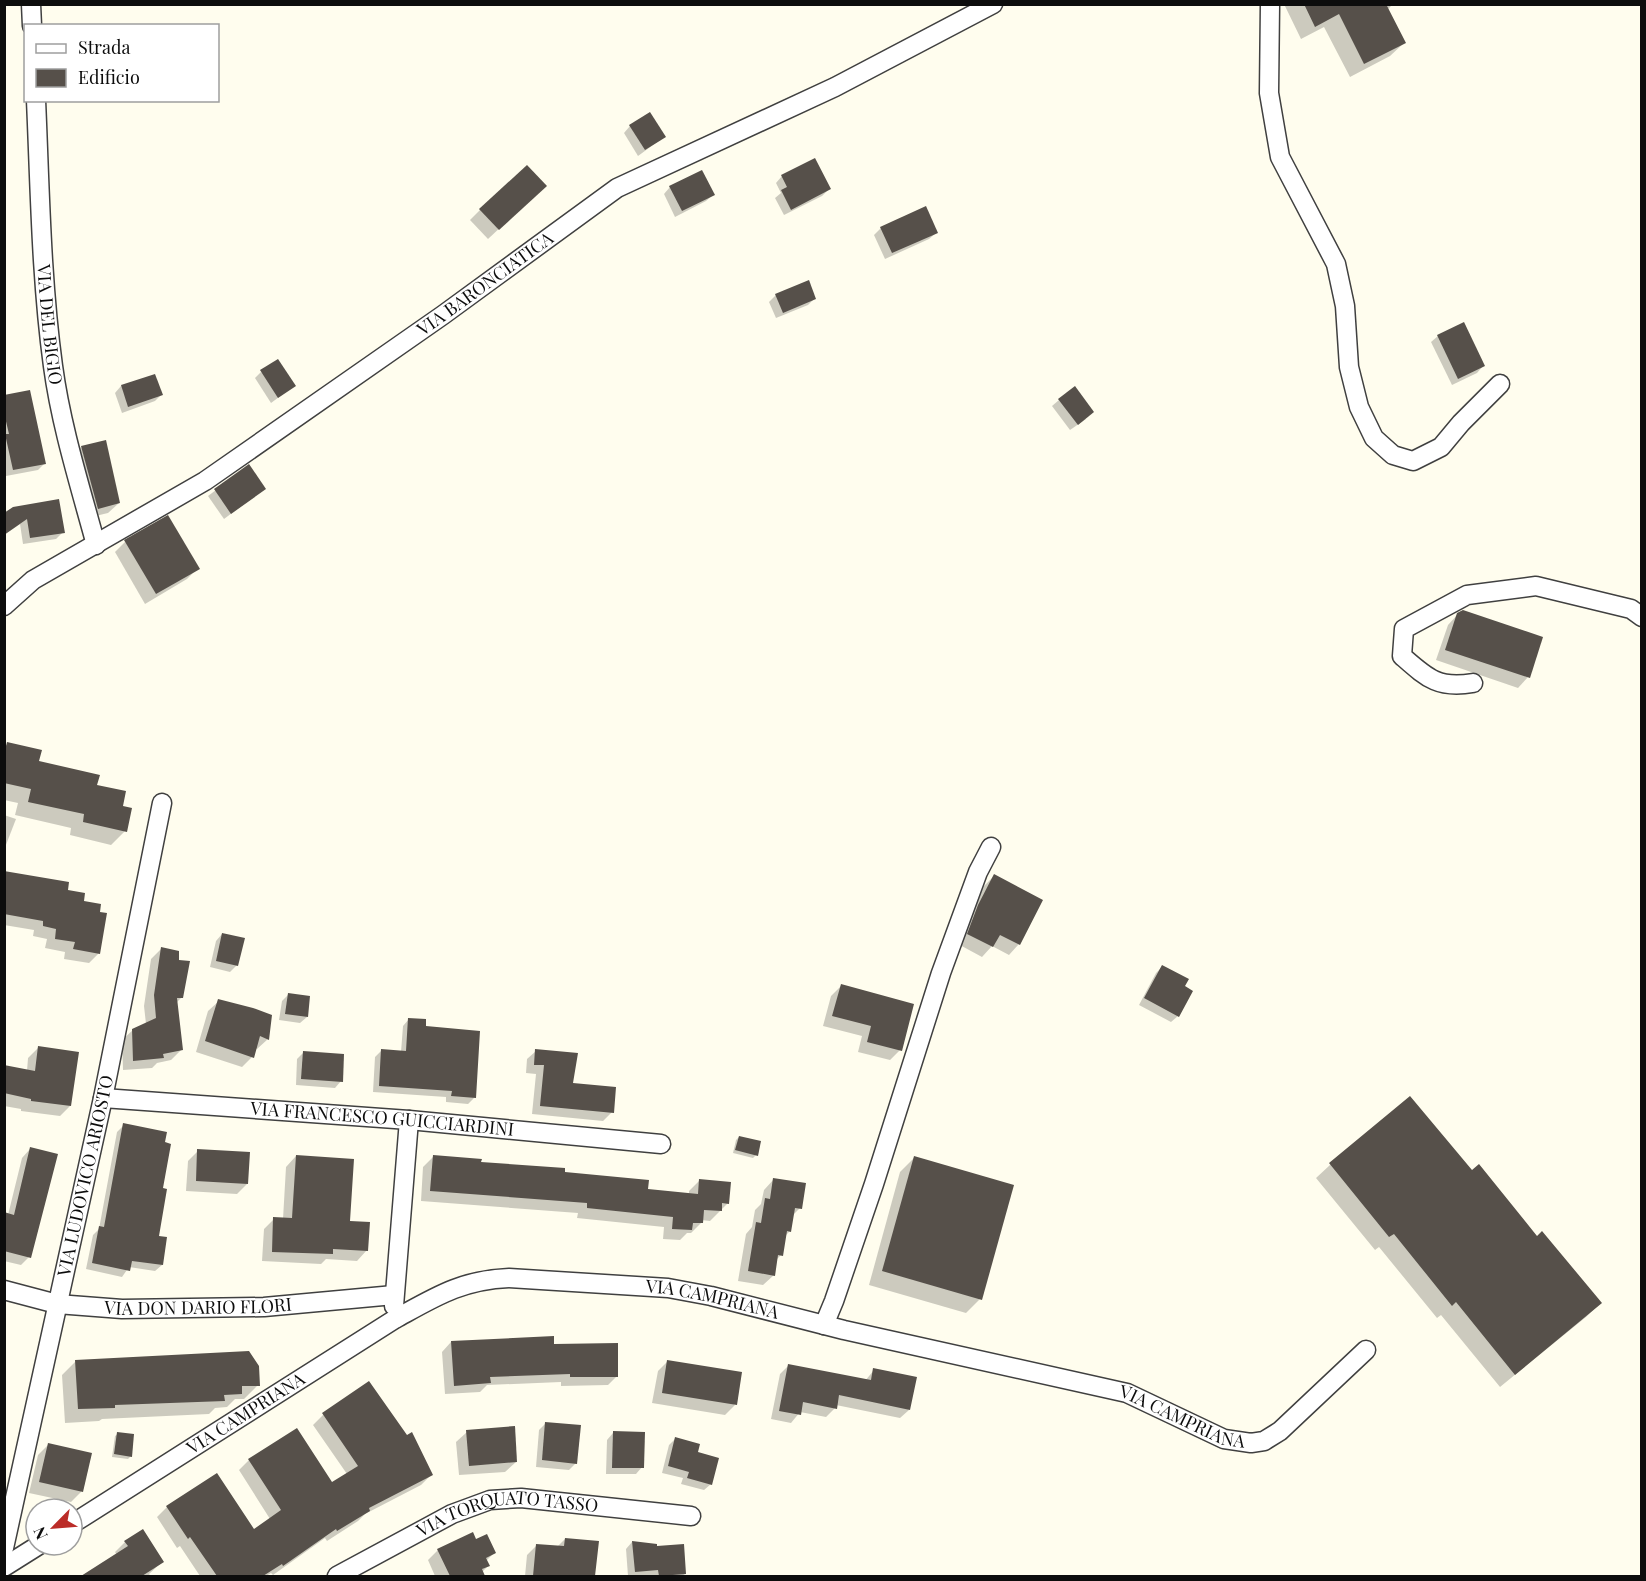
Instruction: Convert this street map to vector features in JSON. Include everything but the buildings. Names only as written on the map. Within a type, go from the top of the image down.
[{"type":"street","points":[[31,4],[32,24]]},
{"type":"street","name":"VIA BARONCIATICA","points":[[4,606],[33,580],[205,481],[443,315],[617,188],[835,87],[993,4]]},
{"type":"street","points":[[1270,4],[1269,93],[1280,157],[1336,264],[1345,306],[1348,367],[1359,406],[1374,438],[1393,454],[1413,460],[1441,447],[1461,423],[1500,384]]},
{"type":"street","name":"VIA DEL BIGIO","points":[[36,102],[45,285],[53,368],[69,448],[96,544]]},
{"type":"street","points":[[1473,683],[1456,686],[1429,679],[1402,656],[1404,629],[1467,595],[1536,586],[1631,609],[1641,617]]},
{"type":"street","name":"VIA LUDOVICO ARIOSTO","points":[[4,1548],[103,1098],[162,803]]},
{"type":"street","points":[[824,1324],[874,1184],[940,973],[978,872],[992,847]]},
{"type":"street","name":"VIA FRANCESCO GUICCIARDINI","points":[[103,1098],[410,1120],[661,1144]]},
{"type":"street","points":[[395,1319],[394,1295],[410,1120]]},
{"type":"street","name":"VIA CAMPRIANA","points":[[84,1516],[395,1319],[462,1285],[484,1279],[509,1278],[668,1288],[711,1296],[1127,1393],[1211,1434],[1237,1442],[1264,1441],[1280,1431],[1366,1350]]},
{"type":"street","name":"VIA DON DARIO FLORI","points":[[4,1290],[57,1304],[122,1309],[264,1307],[394,1295]]},
{"type":"street","name":"VIA TORQUATO TASSO","points":[[338,1576],[452,1515],[490,1500],[521,1498],[691,1516]]},
{"type":"street","points":[[4,1567],[24,1554]]}]
